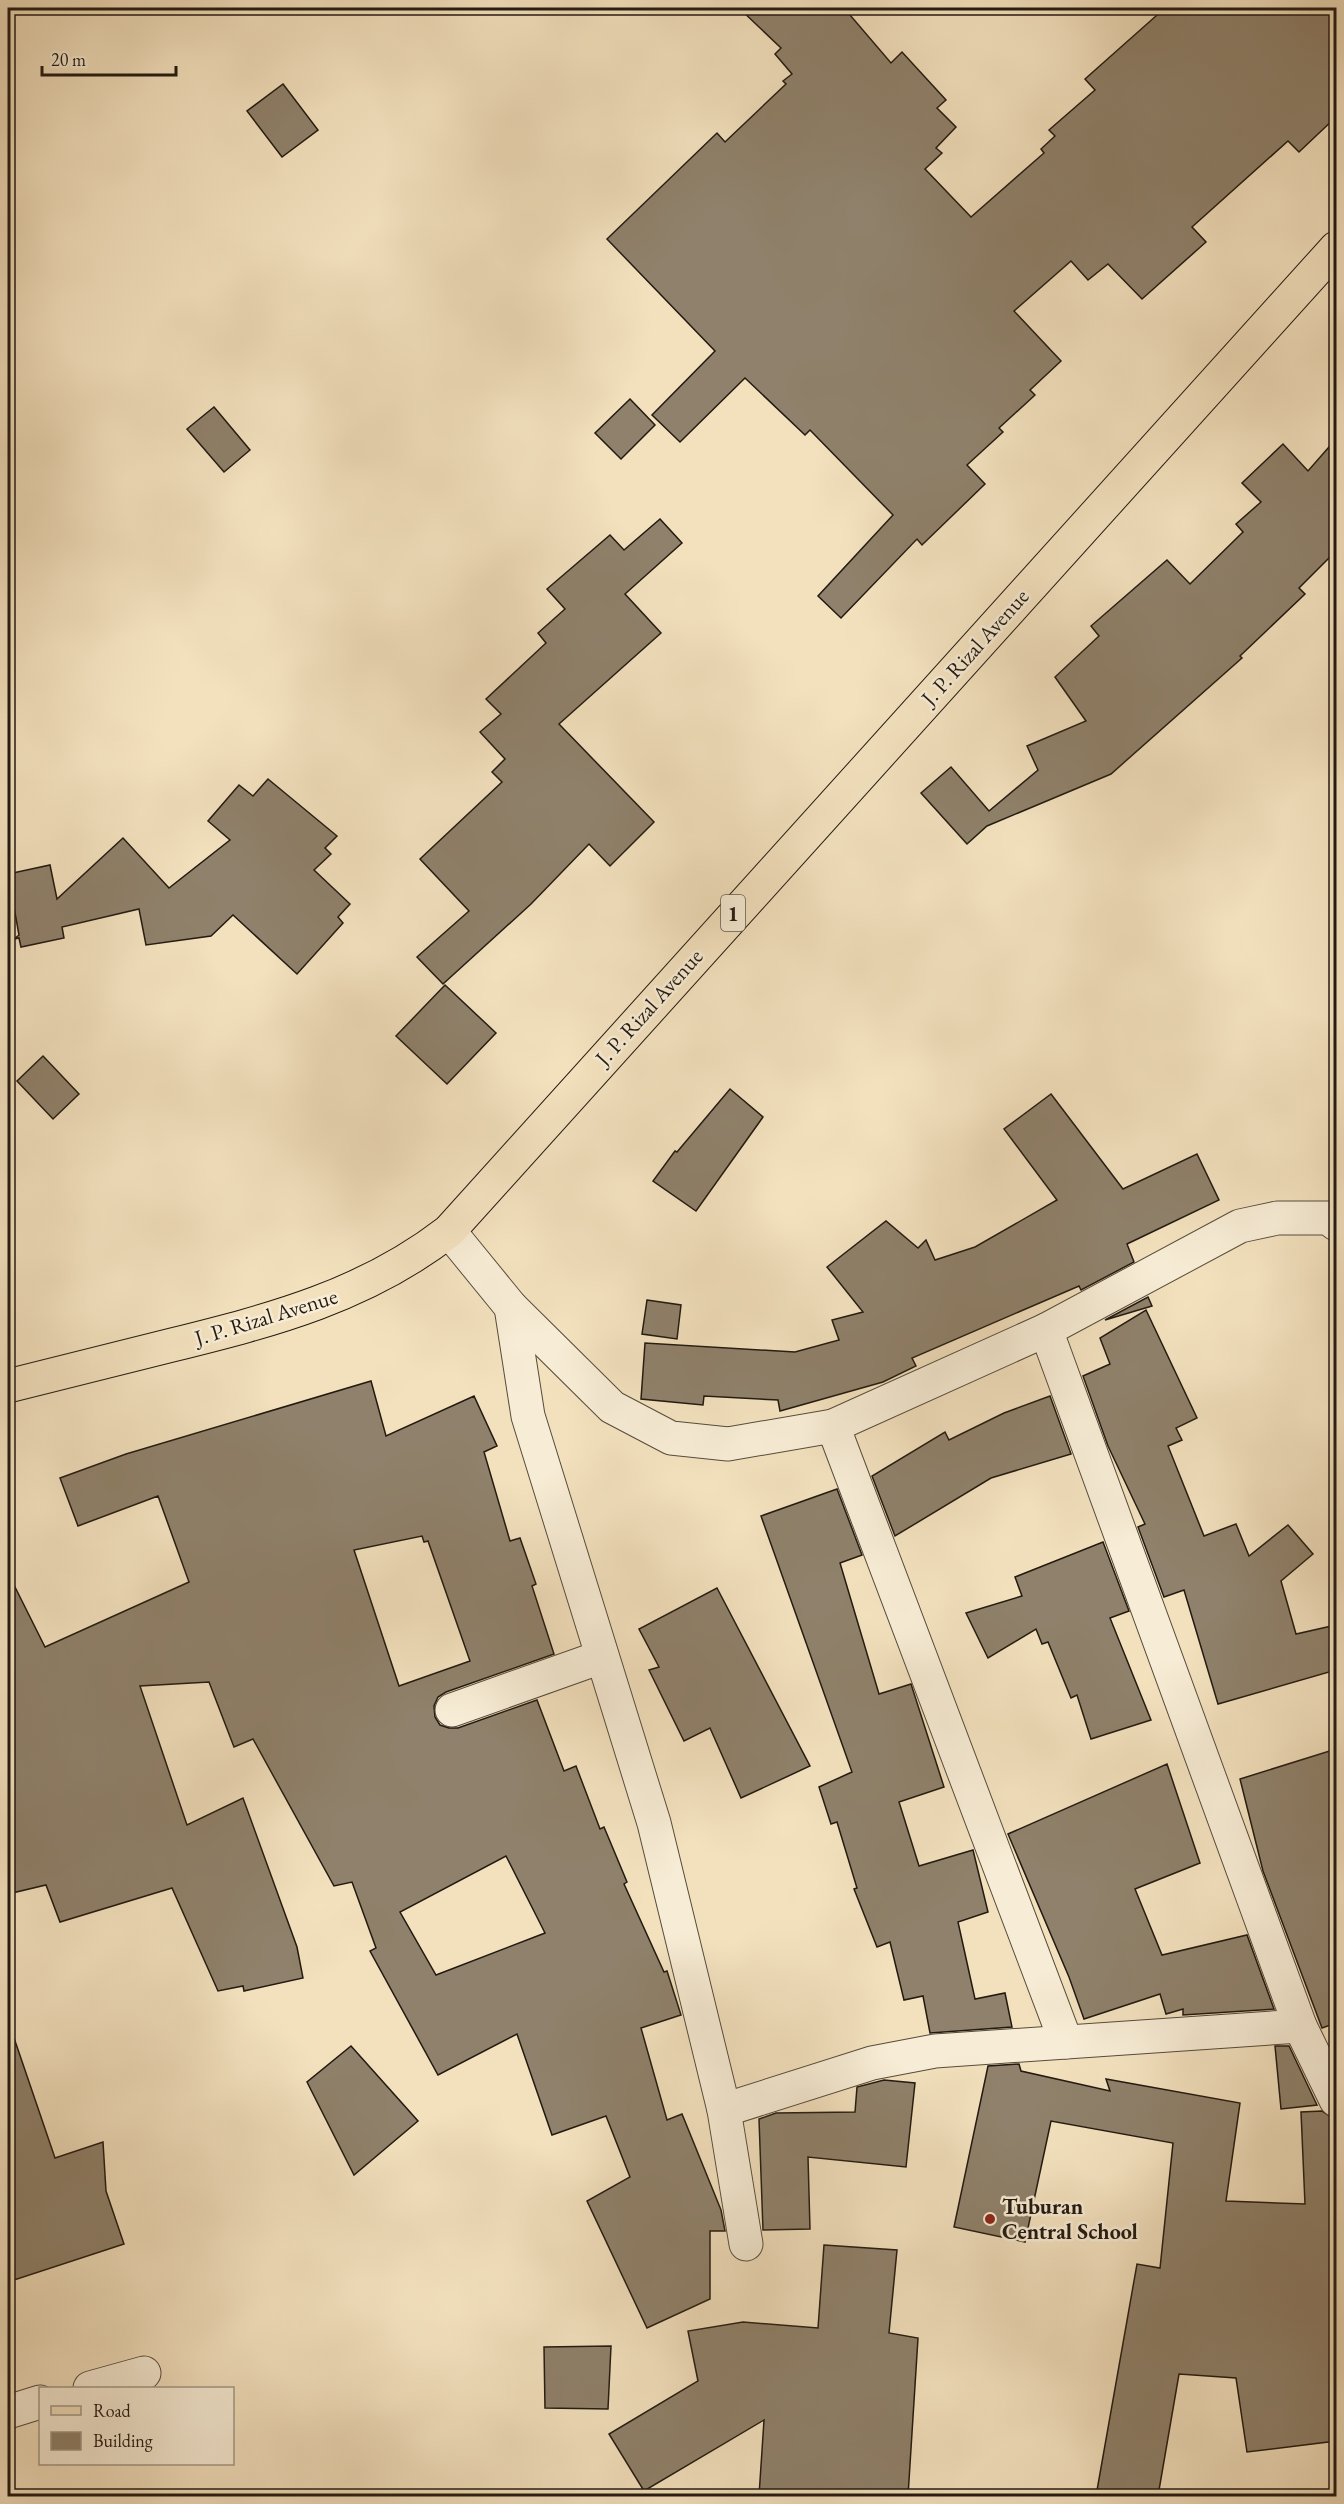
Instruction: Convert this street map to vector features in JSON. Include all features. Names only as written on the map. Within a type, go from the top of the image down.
[{"type":"main road","name":"J. P. Rizal Avenue","points":[[8,1386],[260,1323],[337,1297],[424,1250],[449,1231],[1336,248]]},
{"type":"street","points":[[449,1231],[511,1307],[612,1407],[671,1438],[728,1444],[833,1426],[1046,1330],[1240,1226],[1276,1218],[1328,1218],[1336,1224]]},
{"type":"street","points":[[511,1307],[528,1416],[654,1823],[724,2110],[746,2244]]},
{"type":"street","points":[[1046,1330],[1300,2026],[1336,2100]]},
{"type":"street","points":[[833,1426],[1066,2042]]},
{"type":"street","points":[[452,1710],[601,1657]]},
{"type":"street","points":[[724,2110],[872,2063],[935,2051],[1300,2026]]},
{"type":"street","points":[[94,2387],[144,2373]]},
{"type":"street","points":[[8,2412],[39,2402]]},
{"type":"building","points":[[739,8],[844,8],[891,63],[902,52],[946,100],[937,108],[956,127],[936,148],[942,153],[925,169],[971,217],[1044,153],[1041,149],[1055,136],[1049,130],[1095,90],[1085,79],[1165,8],[1336,8],[1336,117],[1299,152],[1288,141],[1192,227],[1206,242],[1142,299],[1108,264],[1088,280],[1071,261],[1014,311],[1061,361],[1030,390],[1035,395],[999,428],[1003,432],[967,465],[985,484],[922,545],[917,539],[841,618],[818,596],[893,515],[810,430],[805,435],[745,378],[680,442],[652,415],[715,351],[607,239],[717,133],[725,142],[786,84],[783,81],[792,74],[775,54],[781,48]]},
{"type":"building","points":[[283,84],[318,130],[282,157],[247,111]]},
{"type":"building","points":[[630,399],[655,425],[621,459],[595,433]]},
{"type":"building","points":[[214,407],[250,450],[224,472],[187,429]]},
{"type":"building","points":[[1336,439],[1336,551],[1299,588],[1305,594],[1240,656],[1242,658],[1111,774],[987,826],[967,844],[921,793],[951,767],[989,811],[1038,770],[1027,746],[1086,721],[1055,677],[1099,636],[1091,626],[1167,560],[1190,584],[1243,532],[1236,524],[1261,502],[1242,483],[1283,444],[1308,471]]},
{"type":"building","points":[[660,519],[682,543],[625,594],[661,633],[559,724],[654,822],[610,866],[589,844],[531,904],[443,984],[417,957],[469,911],[420,859],[502,782],[492,772],[505,759],[480,732],[501,714],[486,699],[546,643],[538,633],[565,609],[547,589],[610,535],[624,550]]},
{"type":"building","points":[[268,779],[337,836],[325,848],[331,854],[314,870],[350,904],[338,917],[343,923],[297,974],[233,915],[211,936],[146,945],[139,909],[62,927],[64,938],[21,947],[19,938],[14,939],[19,935],[8,874],[50,865],[57,899],[123,838],[169,888],[230,840],[208,821],[239,785],[253,796]]},
{"type":"building","points":[[445,985],[496,1033],[447,1084],[396,1036]]},
{"type":"building","points":[[43,1056],[79,1094],[53,1119],[17,1081]]},
{"type":"building","points":[[730,1089],[763,1117],[696,1211],[653,1181],[675,1151],[677,1152]]},
{"type":"building","points":[[1051,1094],[1123,1189],[1197,1154],[1219,1200],[1127,1244],[1134,1262],[1081,1290],[1079,1286],[912,1358],[916,1366],[883,1382],[780,1411],[778,1400],[704,1396],[703,1405],[641,1399],[645,1343],[795,1352],[839,1340],[832,1320],[863,1312],[827,1267],[886,1221],[918,1248],[926,1240],[935,1260],[975,1247],[1057,1200],[1004,1129]]},
{"type":"building","points":[[1148,1297],[1152,1306],[1105,1320]]},
{"type":"building","points":[[647,1300],[681,1305],[677,1339],[642,1334]]},
{"type":"building","points":[[1146,1310],[1197,1418],[1176,1428],[1182,1440],[1168,1446],[1204,1536],[1236,1524],[1249,1556],[1288,1525],[1313,1554],[1281,1581],[1296,1634],[1336,1625],[1336,1670],[1218,1704],[1184,1590],[1164,1597],[1138,1527],[1145,1524],[1108,1446],[1083,1376],[1110,1364],[1100,1338]]},
{"type":"building","points":[[371,1381],[386,1436],[474,1396],[497,1446],[484,1452],[510,1541],[520,1538],[536,1584],[532,1586],[554,1654],[446,1692],[438,1697],[434,1706],[435,1717],[440,1725],[458,1728],[537,1700],[564,1771],[576,1766],[600,1829],[604,1827],[627,1882],[624,1884],[664,1972],[667,1971],[681,2015],[641,2028],[667,2120],[682,2114],[721,2210],[725,2231],[710,2231],[710,2299],[647,2328],[587,2201],[630,2177],[606,2116],[552,2135],[517,2034],[438,2075],[370,1951],[376,1948],[352,1882],[334,1886],[253,1739],[234,1747],[209,1682],[140,1686],[187,1825],[243,1798],[297,1947],[303,1978],[244,1991],[243,1986],[218,1991],[172,1888],[60,1922],[46,1885],[8,1894],[8,1573],[45,1647],[189,1582],[158,1496],[78,1526],[60,1478],[126,1454]],"holes":[[[422,1536],[424,1542],[428,1541],[470,1661],[399,1686],[354,1550]],[[506,1856],[545,1933],[436,1975],[400,1912]]]},
{"type":"building","points":[[1050,1396],[1071,1454],[991,1478],[895,1536],[872,1476],[945,1432],[949,1440],[1004,1413]]},
{"type":"building","points":[[837,1489],[862,1555],[840,1563],[879,1694],[911,1684],[944,1787],[899,1802],[919,1866],[973,1850],[988,1912],[958,1922],[975,1999],[1005,1993],[1012,2027],[930,2033],[923,1996],[904,2000],[890,1942],[877,1947],[854,1889],[857,1888],[837,1822],[831,1824],[819,1787],[852,1772],[761,1516]]},
{"type":"building","points":[[1103,1542],[1129,1611],[1110,1618],[1151,1720],[1091,1739],[1077,1695],[1071,1698],[1048,1642],[1042,1644],[1036,1629],[988,1658],[966,1613],[1022,1596],[1015,1577]]},
{"type":"building","points":[[717,1588],[810,1766],[741,1798],[710,1728],[684,1741],[649,1670],[659,1667],[639,1629]]},
{"type":"building","points":[[1336,1749],[1336,2023],[1322,2028],[1263,1871],[1240,1779]]},
{"type":"building","points":[[1167,1764],[1200,1863],[1135,1889],[1162,1955],[1247,1935],[1274,2009],[1183,2015],[1183,2009],[1166,2014],[1160,1994],[1084,2019],[1069,1977],[1008,1834]]},
{"type":"building","points":[[13,2035],[55,2158],[103,2142],[106,2191],[124,2244],[8,2282],[8,2036]]},
{"type":"building","points":[[351,2046],[418,2121],[354,2175],[307,2082]]},
{"type":"building","points":[[1275,2046],[1289,2046],[1317,2105],[1281,2109]]},
{"type":"building","points":[[1019,2064],[1021,2071],[1110,2091],[1106,2079],[1240,2103],[1226,2201],[1305,2204],[1301,2112],[1322,2111],[1335,2119],[1336,2441],[1247,2452],[1236,2378],[1179,2374],[1158,2496],[1096,2496],[1137,2264],[1160,2268],[1173,2143],[1051,2121],[1025,2242],[954,2227],[988,2066]]},
{"type":"building","points":[[884,2080],[915,2083],[906,2167],[808,2157],[810,2229],[763,2230],[759,2119],[776,2113],[855,2112],[857,2087]]},
{"type":"building","points":[[824,2245],[897,2250],[889,2333],[918,2338],[908,2496],[759,2496],[764,2420],[644,2491],[609,2434],[698,2381],[688,2331],[743,2322],[818,2328]]},
{"type":"building","points":[[611,2346],[608,2409],[545,2408],[544,2347]]},
{"type":"place","name":"Tuburan Central School","points":[[990,2219]]}]
